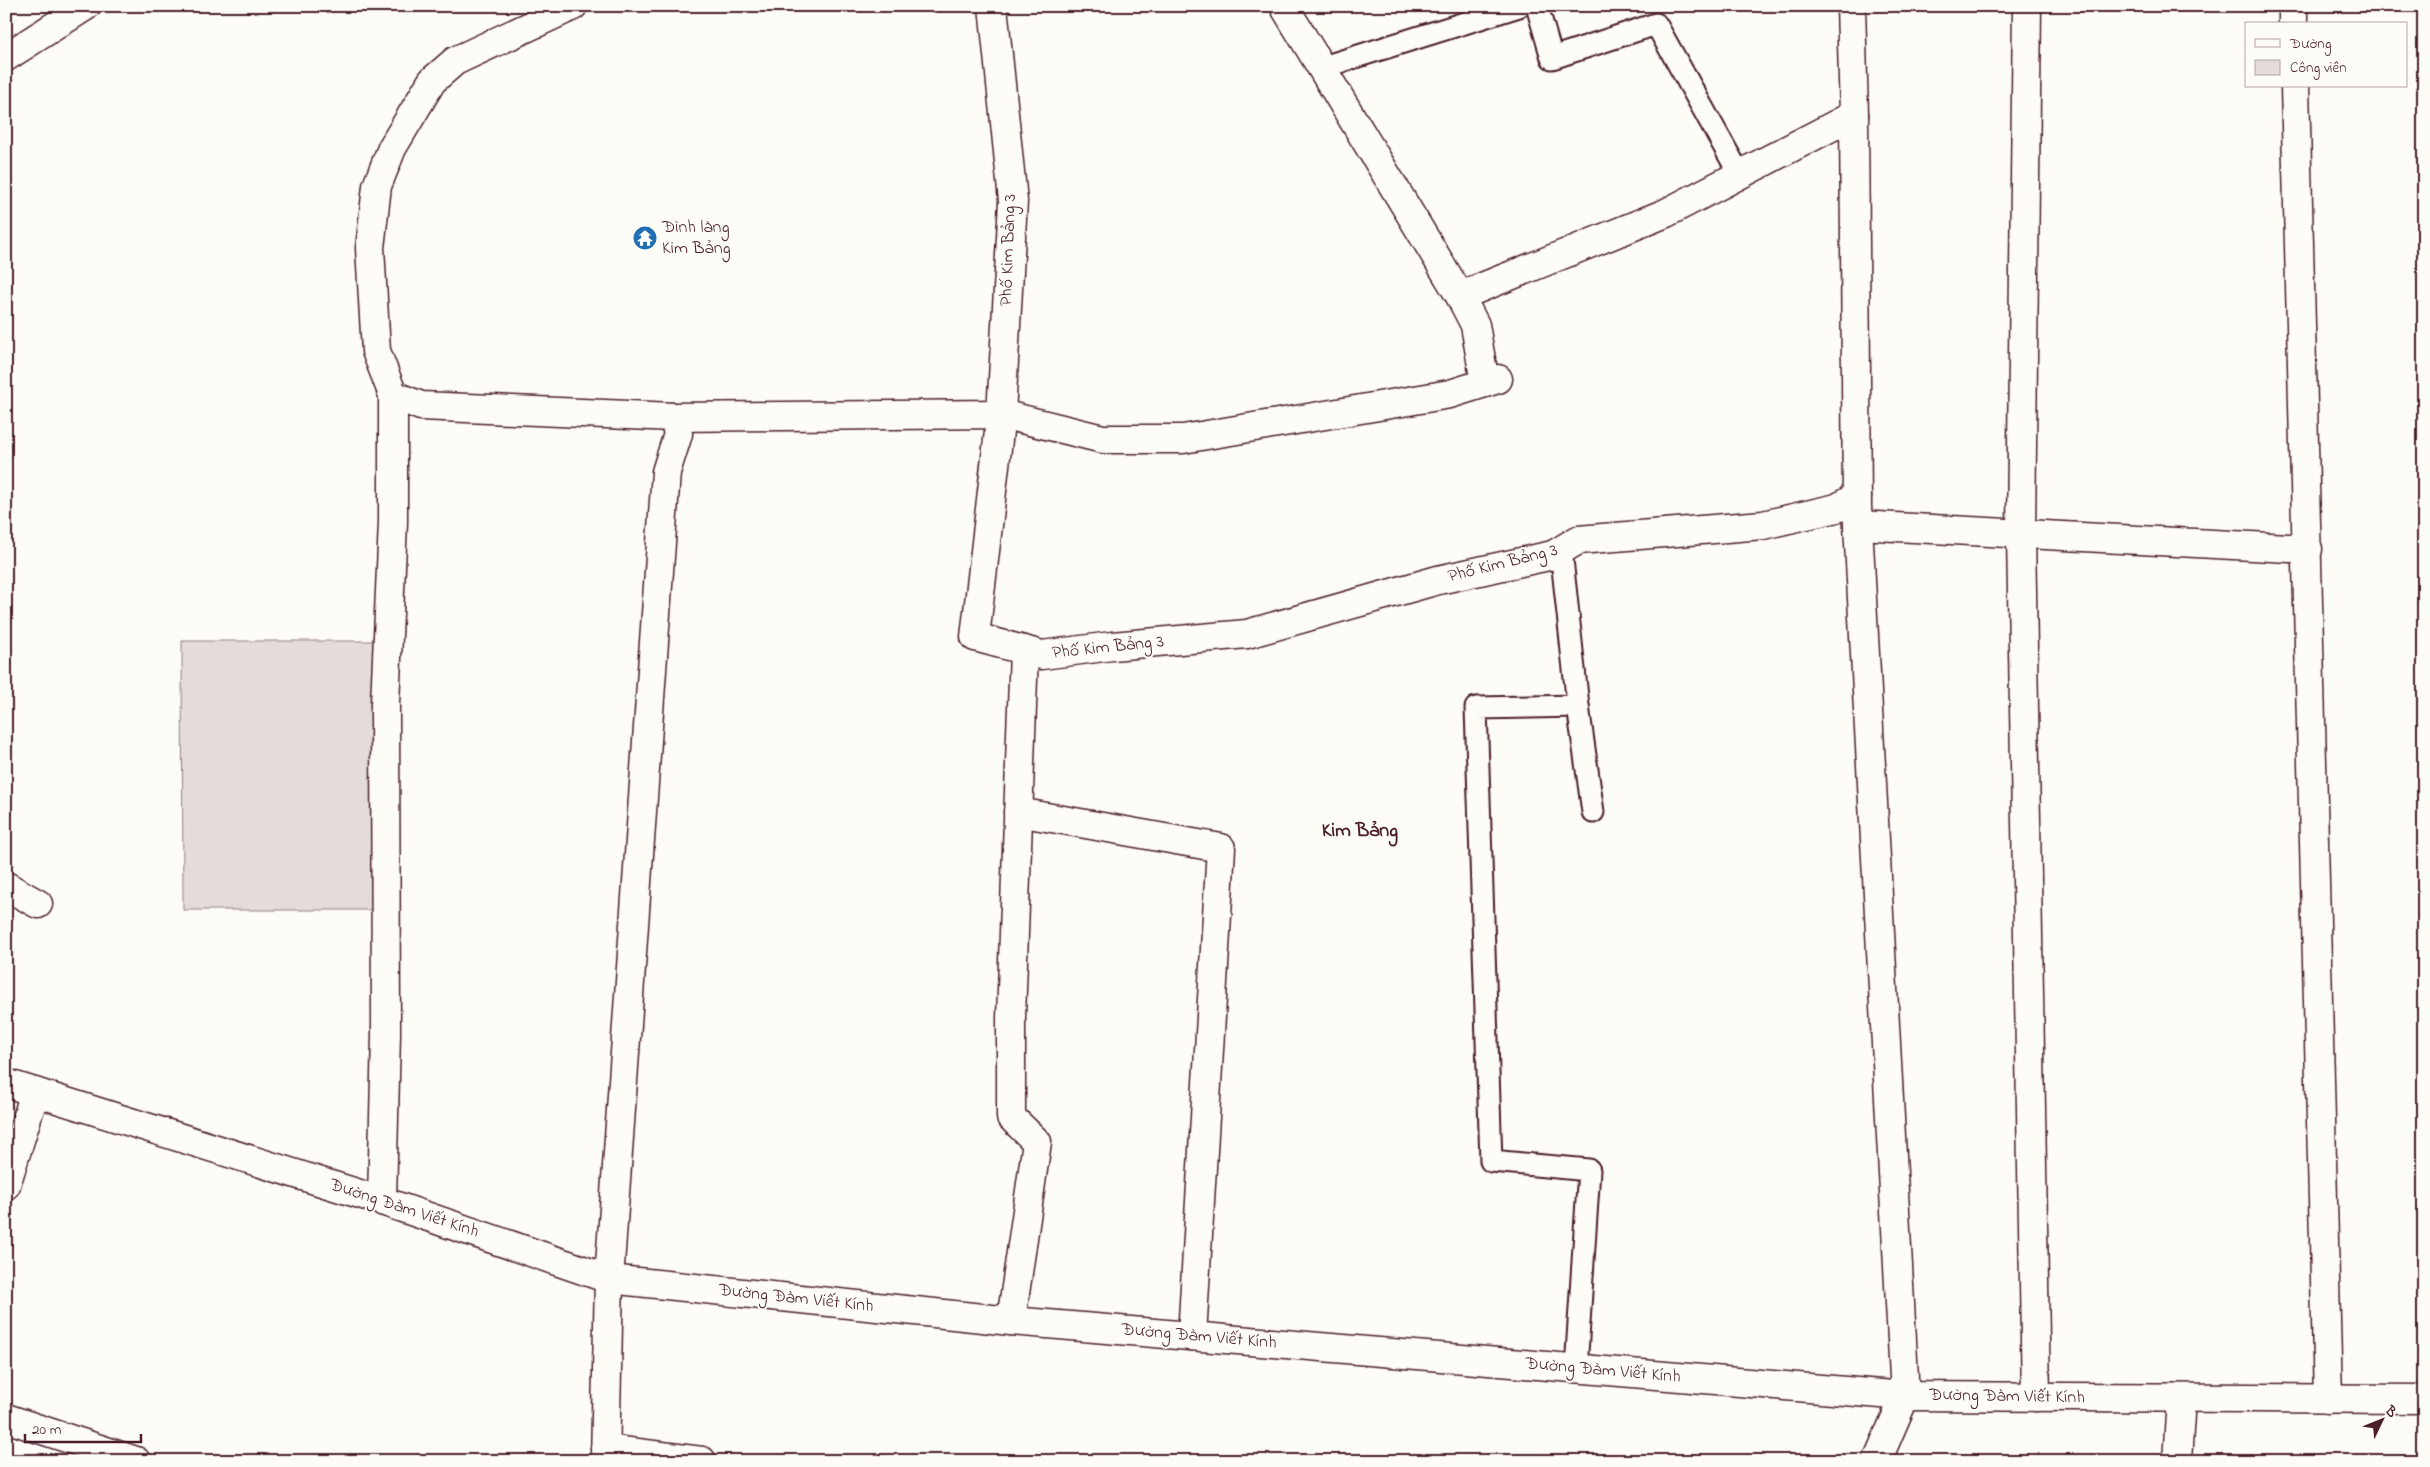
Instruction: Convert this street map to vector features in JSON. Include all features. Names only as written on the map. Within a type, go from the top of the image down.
[{"type":"street","points":[[6,57],[86,6]]},
{"type":"street","points":[[382,1201],[386,1034],[385,704],[393,522],[393,394],[376,351],[370,248],[377,186],[392,148],[432,81],[455,61],[573,6]]},
{"type":"street","name":"Phố Kim Bảng 3","points":[[993,6],[1013,201],[1001,414],[975,637],[1042,655],[1112,646],[1247,634],[1438,580],[1553,555],[1578,540],[1763,525],[1837,508],[1857,496]]},
{"type":"street","points":[[393,394],[421,406],[674,417],[1001,414],[1104,439],[1183,439],[1440,396],[1491,381],[1475,325],[1460,296],[1284,6]]},
{"type":"street","points":[[1851,6],[1854,115],[1858,525],[1904,1396],[1877,1461]]},
{"type":"street","points":[[2027,6],[2021,534],[2036,1397]]},
{"type":"street","points":[[2293,6],[2293,22]]},
{"type":"street","points":[[2295,88],[2328,1399]]},
{"type":"street","points":[[1460,296],[1666,213],[1854,115]]},
{"type":"street","points":[[674,417],[678,434],[666,472],[609,1278],[605,1455],[702,1461]]},
{"type":"street","points":[[1858,525],[2308,549]]},
{"type":"street","points":[[1011,1322],[1037,1142],[1011,1117],[1011,1018],[1024,650]]},
{"type":"street","points":[[1018,812],[1221,848],[1192,1336]]},
{"type":"street","points":[[6,886],[38,904]]},
{"type":"street","name":"Đường Đàm Viết Kính","points":[[6,1083],[382,1201],[609,1278],[1011,1322],[1904,1396],[2424,1399]]},
{"type":"street","points":[[6,1185],[36,1092]]},
{"type":"street","points":[[2176,1461],[2182,1399]]},
{"type":"street","points":[[6,1418],[136,1461]]},
{"type":"lane","points":[[1320,68],[1519,6]]},
{"type":"lane","points":[[1537,6],[1552,58],[1656,24],[1740,175]]},
{"type":"lane","points":[[1561,550],[1578,706],[1593,812]]},
{"type":"lane","points":[[1576,1369],[1588,1170],[1491,1161],[1476,708],[1578,706]]},
{"type":"green space","points":[[182,641],[374,641],[374,910],[183,910]]},
{"type":"place","name":"Đình làng Kim Bảng","points":[[645,238]]},
{"type":"district","name":"Kim Bảng","points":[[1360,831]]}]
